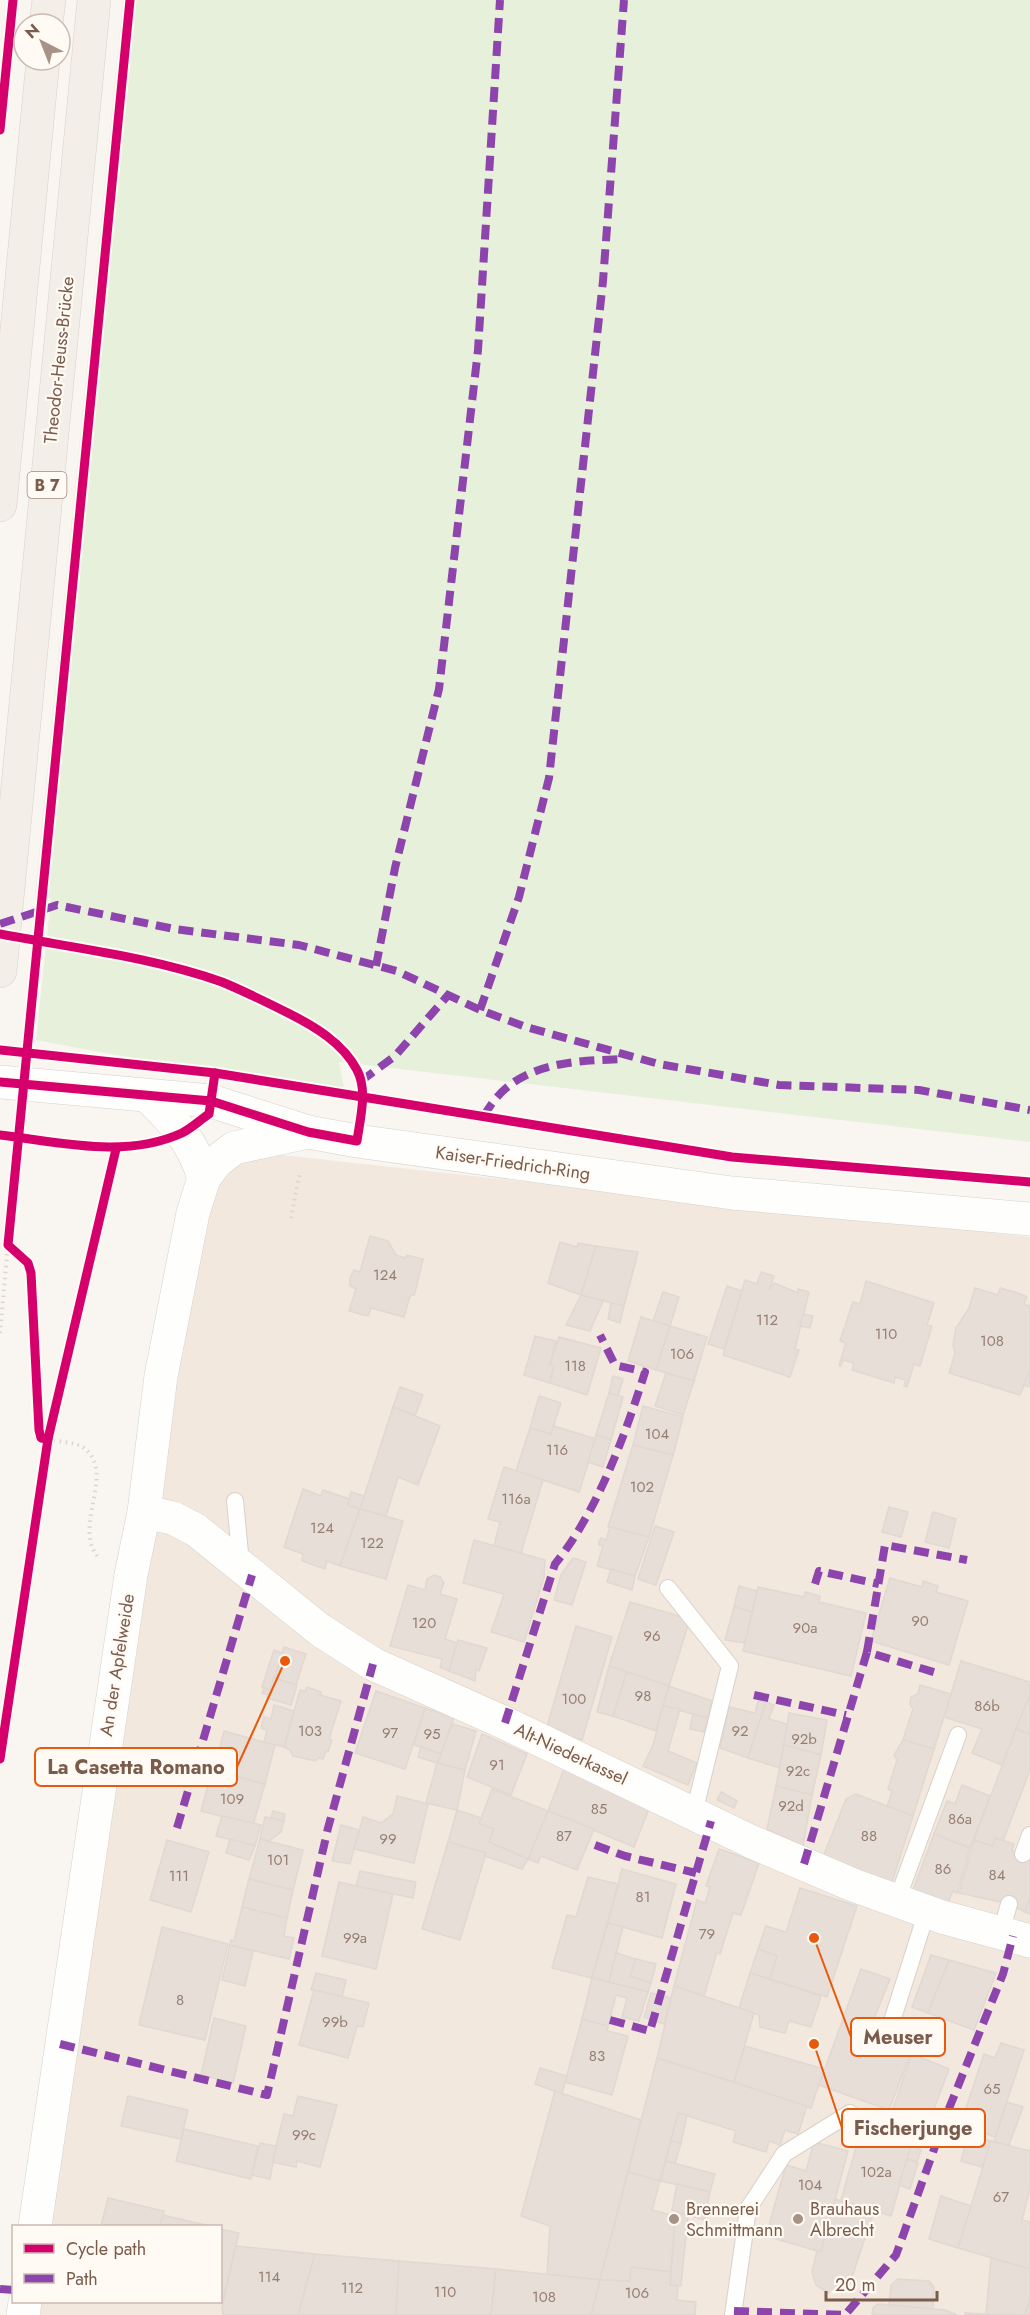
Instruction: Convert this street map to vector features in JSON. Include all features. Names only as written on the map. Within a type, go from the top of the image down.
[{"type":"main road","name":"Theodor-Heuss-Brücke","points":[[0,971],[94,0]]},
{"type":"main road","name":"B 7","points":[[0,506],[42,72]]},
{"type":"street","name":"Kaiser-Friedrich-Ring","points":[[0,1082],[211,1101],[308,1132],[357,1141],[732,1193],[1030,1218]]},
{"type":"street","points":[[148,1096],[184,1132],[197,1155],[204,1178]]},
{"type":"street","name":"An der Apfelweide","points":[[35,2225],[131,1575],[144,1512],[162,1376],[193,1213],[204,1178],[216,1162],[234,1148],[308,1132]]},
{"type":"street","name":"Alt-Niederkassel","points":[[144,1512],[173,1518],[196,1530],[320,1630],[373,1664],[752,1842],[853,1885],[912,1906],[1013,1926]]},
{"type":"lane","points":[[235,1501],[241,1564]]},
{"type":"lane","points":[[668,1588],[730,1666],[694,1813]]},
{"type":"lane","points":[[892,2021],[912,1906],[958,1735]]},
{"type":"lane","points":[[1023,1854],[1030,1835]]},
{"type":"lane","points":[[733,2315],[748,2209],[784,2154],[850,2113]]},
{"type":"path","points":[[291,1218],[300,1172]]},
{"type":"path","points":[[0,1333],[8,1245]]},
{"type":"path","points":[[48,1439],[83,1447],[92,1456],[97,1475],[88,1526],[92,1551],[103,1562],[131,1575]]},
{"type":"shaded area","points":[[209,1147],[1030,1237],[1030,2315],[38,2315],[35,2303],[222,2303],[222,2225],[40,2225]]},
{"type":"green space","points":[[123,0],[1030,0],[1030,1142],[339,1062],[346,1098],[36,1040],[51,898],[35,896]]},
{"type":"building","points":[[370,1236],[388,1241],[396,1255],[423,1259],[416,1289],[414,1295],[410,1296],[404,1317],[371,1308],[368,1316],[349,1311],[356,1289],[350,1286],[350,1278],[354,1270],[360,1272]]},
{"type":"building","points":[[560,1242],[577,1247],[578,1243],[596,1246],[581,1295],[548,1283]]},
{"type":"building","points":[[596,1246],[638,1252],[624,1306],[581,1295]]},
{"type":"building","points":[[761,1272],[774,1276],[769,1290],[774,1283],[798,1293],[798,1289],[809,1292],[795,1349],[799,1350],[790,1377],[723,1355],[745,1280],[757,1284]]},
{"type":"building","points":[[866,1281],[934,1303],[927,1325],[932,1326],[920,1366],[914,1364],[907,1387],[904,1386],[906,1380],[895,1377],[894,1383],[852,1370],[854,1363],[843,1360],[841,1366],[839,1365],[846,1343],[840,1341],[853,1302],[860,1304]]},
{"type":"building","points":[[727,1286],[742,1291],[724,1349],[708,1344]]},
{"type":"building","points":[[975,1288],[998,1295],[1000,1288],[1027,1297],[1024,1304],[1030,1306],[1030,1372],[1020,1395],[949,1373],[955,1353],[953,1345],[956,1328],[969,1308]]},
{"type":"building","points":[[663,1292],[679,1297],[670,1326],[653,1321]]},
{"type":"building","points":[[581,1295],[603,1301],[590,1331],[566,1325]]},
{"type":"building","points":[[611,1303],[624,1306],[620,1323],[608,1319]]},
{"type":"building","points":[[803,1314],[813,1316],[810,1328],[800,1326]]},
{"type":"building","points":[[641,1317],[670,1326],[656,1370],[628,1361]]},
{"type":"building","points":[[670,1326],[707,1337],[694,1381],[656,1370]]},
{"type":"building","points":[[535,1336],[556,1341],[550,1364],[554,1365],[550,1383],[524,1375]]},
{"type":"building","points":[[559,1337],[601,1348],[587,1395],[550,1383],[554,1365],[550,1364]]},
{"type":"building","points":[[1030,1372],[1030,1387],[1023,1385]]},
{"type":"building","points":[[666,1373],[694,1381],[683,1415],[655,1406]]},
{"type":"building","points":[[613,1376],[623,1379],[618,1396],[609,1393]]},
{"type":"building","points":[[400,1387],[423,1395],[415,1416],[393,1407]]},
{"type":"building","points":[[609,1393],[623,1397],[611,1440],[596,1435]]},
{"type":"building","points":[[539,1396],[561,1403],[551,1434],[530,1428]]},
{"type":"building","points":[[643,1406],[683,1417],[673,1455],[633,1445]]},
{"type":"building","points":[[393,1407],[440,1426],[418,1485],[398,1477],[386,1516],[360,1509]]},
{"type":"building","points":[[554,1426],[596,1439],[579,1492],[516,1471],[530,1428],[551,1434]]},
{"type":"building","points":[[596,1435],[611,1440],[603,1467],[588,1462]]},
{"type":"building","points":[[633,1445],[673,1455],[649,1537],[608,1527]]},
{"type":"building","points":[[504,1467],[543,1480],[521,1553],[494,1546],[500,1522],[488,1519]]},
{"type":"building","points":[[303,1489],[321,1496],[323,1490],[350,1499],[348,1505],[360,1509],[340,1566],[327,1561],[325,1569],[302,1561],[303,1554],[284,1547]]},
{"type":"building","points":[[351,1492],[364,1496],[360,1509],[348,1505]]},
{"type":"building","points":[[889,1507],[908,1512],[901,1537],[882,1532]]},
{"type":"building","points":[[360,1509],[403,1521],[386,1579],[340,1566]]},
{"type":"building","points":[[933,1512],[956,1519],[949,1548],[925,1542]]},
{"type":"building","points":[[655,1526],[674,1532],[656,1585],[638,1579]]},
{"type":"building","points":[[610,1527],[649,1537],[635,1576],[597,1566],[603,1546],[599,1545],[599,1541],[601,1538],[606,1540]]},
{"type":"building","points":[[474,1540],[545,1560],[544,1577],[524,1642],[491,1632],[504,1594],[463,1583]]},
{"type":"building","points":[[573,1558],[586,1562],[572,1605],[554,1600],[561,1575]]},
{"type":"building","points":[[611,1569],[635,1576],[632,1590],[607,1582]]},
{"type":"building","points":[[434,1575],[440,1577],[444,1583],[440,1594],[457,1599],[445,1639],[457,1643],[449,1671],[440,1667],[442,1659],[390,1646],[408,1585],[425,1590],[427,1579]]},
{"type":"building","points":[[890,1578],[922,1587],[923,1581],[938,1586],[936,1592],[968,1601],[949,1665],[871,1641]]},
{"type":"building","points":[[739,1586],[757,1591],[752,1612],[734,1607]]},
{"type":"building","points":[[758,1587],[804,1597],[805,1592],[820,1596],[819,1602],[866,1613],[851,1676],[743,1651]]},
{"type":"building","points":[[630,1602],[690,1619],[669,1686],[609,1666]]},
{"type":"building","points":[[734,1607],[752,1612],[745,1643],[725,1640]]},
{"type":"building","points":[[576,1626],[612,1637],[582,1740],[546,1730]]},
{"type":"building","points":[[458,1640],[487,1648],[479,1671],[476,1669],[475,1681],[449,1671]]},
{"type":"building","points":[[284,1647],[306,1654],[296,1685],[274,1678]]},
{"type":"building","points":[[274,1650],[282,1653],[271,1690],[262,1687]]},
{"type":"building","points":[[961,1661],[1030,1682],[1030,1695],[1002,1765],[972,1753],[982,1729],[944,1717]]},
{"type":"building","points":[[609,1666],[627,1672],[613,1716],[597,1712]]},
{"type":"building","points":[[627,1672],[669,1686],[656,1731],[613,1716]]},
{"type":"building","points":[[274,1678],[297,1685],[291,1705],[267,1698]]},
{"type":"building","points":[[920,1685],[951,1694],[934,1749],[903,1740],[913,1709],[910,1704],[911,1697],[918,1694]]},
{"type":"building","points":[[669,1686],[712,1701],[708,1718],[663,1706]]},
{"type":"building","points":[[307,1687],[321,1692],[320,1695],[341,1701],[329,1739],[332,1740],[328,1752],[326,1751],[323,1759],[319,1758],[315,1761],[293,1756],[290,1750],[284,1747],[300,1690],[305,1691]]},
{"type":"building","points":[[264,1688],[271,1690],[268,1695],[262,1693]]},
{"type":"building","points":[[376,1691],[425,1708],[405,1769],[355,1753]]},
{"type":"building","points":[[1030,1695],[1030,1734],[1016,1729]]},
{"type":"building","points":[[758,1701],[766,1702],[748,1758],[720,1748],[729,1707],[755,1713]]},
{"type":"building","points":[[766,1702],[774,1705],[769,1719],[787,1724],[780,1768],[748,1758]]},
{"type":"building","points":[[274,1705],[294,1711],[284,1747],[264,1742],[267,1730],[261,1728],[264,1717],[271,1719]]},
{"type":"building","points":[[663,1706],[680,1709],[668,1751],[697,1763],[688,1785],[643,1766],[653,1745]]},
{"type":"building","points":[[425,1708],[454,1718],[441,1754],[414,1745]]},
{"type":"building","points":[[789,1713],[827,1720],[821,1755],[784,1745]]},
{"type":"building","points":[[693,1714],[708,1718],[704,1732],[690,1729]]},
{"type":"building","points":[[452,1724],[476,1731],[465,1770],[437,1763]]},
{"type":"building","points":[[1016,1729],[1030,1734],[1030,1770],[1003,1841],[995,1838],[993,1846],[974,1840]]},
{"type":"building","points":[[224,1731],[275,1745],[265,1784],[214,1771]]},
{"type":"building","points":[[482,1734],[527,1754],[511,1795],[467,1777]]},
{"type":"building","points":[[903,1740],[934,1749],[913,1816],[887,1807],[892,1791],[888,1789],[897,1760],[894,1755]]},
{"type":"building","points":[[784,1745],[821,1755],[812,1795],[776,1786]]},
{"type":"building","points":[[421,1747],[441,1754],[437,1763],[418,1757]]},
{"type":"building","points":[[437,1763],[465,1770],[457,1810],[426,1803]]},
{"type":"building","points":[[564,1769],[650,1806],[634,1847],[548,1811]]},
{"type":"building","points":[[212,1770],[265,1784],[253,1825],[201,1811]]},
{"type":"building","points":[[962,1785],[990,1796],[970,1848],[934,1834],[947,1801],[955,1804]]},
{"type":"building","points":[[776,1786],[812,1795],[803,1846],[767,1829]]},
{"type":"building","points":[[492,1789],[548,1811],[528,1859],[489,1842],[494,1829],[479,1824]]},
{"type":"building","points":[[721,1792],[737,1801],[734,1808],[717,1800]]},
{"type":"building","points":[[856,1794],[913,1816],[892,1882],[823,1857],[846,1799]]},
{"type":"building","points":[[397,1796],[428,1804],[414,1863],[354,1849],[363,1817],[381,1823],[393,1814]]},
{"type":"building","points":[[457,1810],[481,1818],[479,1824],[494,1829],[489,1842],[528,1859],[522,1869],[485,1856],[486,1853],[448,1842]]},
{"type":"building","points":[[273,1811],[285,1814],[284,1821],[271,1818]]},
{"type":"building","points":[[548,1811],[594,1829],[577,1870],[541,1856],[538,1863],[528,1859]]},
{"type":"building","points":[[222,1816],[261,1825],[255,1846],[216,1836]]},
{"type":"building","points":[[265,1817],[284,1821],[281,1832],[269,1841],[260,1838]]},
{"type":"building","points":[[341,1825],[359,1830],[350,1864],[332,1861]]},
{"type":"building","points":[[934,1834],[970,1848],[957,1893],[953,1891],[948,1903],[913,1890]]},
{"type":"building","points":[[995,1838],[1014,1844],[1012,1851],[1030,1856],[1030,1898],[1025,1912],[1009,1904],[959,1893],[974,1841],[993,1846]]},
{"type":"building","points":[[230,1839],[255,1846],[249,1860],[226,1853]]},
{"type":"building","points":[[260,1839],[303,1850],[293,1890],[249,1879]]},
{"type":"building","points":[[167,1840],[209,1852],[191,1912],[150,1900]]},
{"type":"building","points":[[448,1842],[486,1853],[460,1940],[422,1929]]},
{"type":"building","points":[[719,1849],[759,1863],[741,1915],[733,1913],[720,1954],[717,1952],[704,1996],[674,1986],[697,1900],[705,1903],[710,1887],[706,1886]]},
{"type":"building","points":[[622,1869],[676,1884],[662,1938],[608,1923]]},
{"type":"building","points":[[360,1871],[416,1882],[413,1898],[356,1886]]},
{"type":"building","points":[[588,1877],[618,1884],[592,1978],[552,1968],[567,1915],[576,1917]]},
{"type":"building","points":[[249,1879],[293,1890],[287,1918],[242,1907]]},
{"type":"building","points":[[339,1882],[393,1894],[376,1969],[322,1956]]},
{"type":"building","points":[[800,1888],[857,1906],[827,1997],[770,1979],[777,1956],[758,1949],[766,1926],[786,1932]]},
{"type":"building","points":[[1030,1898],[1030,1914],[1025,1912]]},
{"type":"building","points":[[242,1907],[287,1918],[284,1936],[294,1938],[289,1959],[230,1945],[231,1940],[234,1941]]},
{"type":"building","points":[[608,1923],[623,1927],[609,1982],[592,1978]]},
{"type":"building","points":[[162,1927],[228,1944],[205,2040],[139,2025]]},
{"type":"building","points":[[230,1945],[253,1951],[245,1986],[222,1980]]},
{"type":"building","points":[[758,1949],[777,1956],[770,1979],[750,1973]]},
{"type":"building","points":[[616,1953],[636,1959],[630,1976],[651,1983],[648,1992],[609,1982]]},
{"type":"building","points":[[931,1955],[949,1960],[928,2013],[912,2007]]},
{"type":"building","points":[[636,1959],[656,1964],[651,1983],[630,1976]]},
{"type":"building","points":[[949,1960],[996,1973],[974,2030],[928,2013]]},
{"type":"building","points":[[861,1969],[890,1979],[868,2034],[912,2050],[889,2110],[819,2085]]},
{"type":"building","points":[[316,1973],[346,1980],[342,1997],[311,1990]]},
{"type":"building","points":[[750,1973],[821,1996],[811,2027],[789,2021],[785,2033],[760,2027],[759,2015],[739,2008]]},
{"type":"building","points":[[592,1978],[648,1992],[639,2021],[622,2017],[627,1998],[616,1995],[608,2026],[582,2019]]},
{"type":"building","points":[[674,1986],[754,2013],[734,2082],[657,2058]]},
{"type":"building","points":[[314,1990],[369,2003],[363,2027],[357,2026],[348,2058],[299,2045]]},
{"type":"building","points":[[651,1993],[671,1998],[664,2024],[644,2017]]},
{"type":"building","points":[[214,2018],[246,2026],[233,2083],[201,2075]]},
{"type":"building","points":[[582,2019],[608,2026],[607,2031],[628,2036],[612,2095],[565,2082]]},
{"type":"building","points":[[1001,2043],[1024,2050],[995,2137],[970,2128],[976,2114],[965,2111],[984,2054],[995,2058]]},
{"type":"building","points":[[745,2046],[824,2069],[811,2108],[734,2082]]},
{"type":"building","points":[[912,2054],[949,2069],[919,2149],[883,2137]]},
{"type":"building","points":[[657,2058],[807,2106],[798,2134],[785,2130],[780,2145],[769,2141],[766,2152],[733,2142],[736,2131],[678,2113],[660,2181],[628,2172]]},
{"type":"building","points":[[540,2068],[567,2076],[562,2094],[535,2084]]},
{"type":"building","points":[[555,2091],[641,2120],[600,2280],[547,2274],[550,2226],[521,2216]]},
{"type":"building","points":[[128,2096],[188,2110],[181,2139],[121,2126]]},
{"type":"building","points":[[298,2096],[337,2105],[320,2167],[297,2161],[296,2167],[272,2162],[284,2114],[293,2116]]},
{"type":"building","points":[[1007,2102],[1023,2107],[1009,2145],[994,2142]]},
{"type":"building","points":[[678,2113],[687,2115],[681,2143],[671,2141]]},
{"type":"building","points":[[184,2129],[258,2146],[251,2179],[176,2161]]},
{"type":"building","points":[[861,2130],[911,2146],[891,2216],[841,2200]]},
{"type":"building","points":[[968,2134],[991,2141],[982,2167],[961,2161]]},
{"type":"building","points":[[671,2141],[681,2143],[675,2164],[666,2161]]},
{"type":"building","points":[[991,2141],[1030,2151],[1030,2189],[1022,2220],[1030,2222],[1030,2269],[958,2248]]},
{"type":"building","points":[[814,2142],[848,2151],[821,2252],[766,2236],[786,2165],[806,2171]]},
{"type":"building","points":[[260,2143],[276,2146],[270,2179],[252,2175]]},
{"type":"building","points":[[911,2146],[921,2150],[917,2162],[907,2159]]},
{"type":"building","points":[[907,2159],[918,2163],[910,2189],[899,2185]]},
{"type":"building","points":[[666,2161],[715,2174],[710,2192],[660,2181]]},
{"type":"building","points":[[628,2172],[660,2181],[652,2210],[675,2216],[671,2272],[631,2267],[630,2281],[600,2280]]},
{"type":"building","points":[[677,2184],[710,2192],[704,2220],[672,2210]]},
{"type":"building","points":[[941,2196],[971,2206],[958,2248],[929,2239]]},
{"type":"building","points":[[108,2198],[164,2211],[160,2225],[101,2225]]},
{"type":"building","points":[[835,2199],[874,2211],[850,2283],[841,2291],[828,2293],[816,2285],[812,2272],[817,2251],[821,2252]]},
{"type":"building","points":[[676,2212],[688,2216],[681,2286],[670,2285]]},
{"type":"building","points":[[163,2215],[206,2225],[160,2225]]},
{"type":"building","points":[[222,2229],[239,2233],[222,2299]]},
{"type":"building","points":[[236,2246],[315,2254],[298,2315],[223,2315],[222,2308]]},
{"type":"building","points":[[315,2254],[399,2261],[396,2315],[298,2315]]},
{"type":"building","points":[[991,2258],[1030,2269],[1030,2300],[1025,2315],[986,2314]]},
{"type":"building","points":[[399,2261],[496,2269],[491,2315],[396,2315]]},
{"type":"building","points":[[631,2267],[671,2272],[670,2285],[678,2286],[677,2300],[696,2302],[695,2315],[591,2315],[600,2280],[630,2281]]},
{"type":"building","points":[[496,2269],[600,2280],[591,2315],[491,2315]]},
{"type":"building","points":[[898,2279],[929,2281],[934,2287],[933,2309],[889,2305],[891,2285]]},
{"type":"building","points":[[1030,2300],[1030,2315],[1025,2315]]},
{"type":"building","points":[[877,2304],[945,2310],[957,2315],[872,2315],[873,2308]]},
{"type":"building","points":[[965,2313],[986,2314],[996,2315],[965,2315]]},
{"type":"marked path","points":[[376,966],[395,868],[439,689],[478,350],[500,0]]},
{"type":"marked path","points":[[480,1010],[519,897],[549,778],[603,281],[624,0]]},
{"type":"marked path","points":[[0,924],[57,905],[174,929],[299,945],[397,971],[480,1010],[526,1027],[659,1064],[779,1085],[919,1090],[1030,1110]]},
{"type":"marked path","points":[[361,1081],[395,1056],[449,994]]},
{"type":"marked path","points":[[484,1116],[496,1098],[527,1075],[564,1064],[625,1059]]},
{"type":"marked path","points":[[505,1723],[555,1564],[597,1497],[619,1447],[645,1372],[615,1365],[600,1335]]},
{"type":"marked path","points":[[867,1652],[885,1545],[967,1560]]},
{"type":"marked path","points":[[815,1584],[819,1571],[879,1584]]},
{"type":"marked path","points":[[177,1828],[252,1575]]},
{"type":"marked path","points":[[804,1864],[867,1652],[937,1673]]},
{"type":"marked path","points":[[60,2044],[267,2095],[328,1828],[373,1664]]},
{"type":"marked path","points":[[754,1695],[846,1715]]},
{"type":"marked path","points":[[610,2020],[650,2031],[711,1821]]},
{"type":"marked path","points":[[595,1845],[625,1856],[696,1873]]},
{"type":"marked path","points":[[734,2311],[845,2315],[896,2255],[946,2116],[1003,1974],[1013,1936]]},
{"type":"marked path","points":[[0,2289],[12,2290]]},
{"type":"cycle path","points":[[0,130],[13,0]]},
{"type":"cycle path","points":[[48,1439],[41,1438],[39,1430],[31,1273],[28,1263],[8,1245],[130,0]]},
{"type":"cycle path","points":[[0,934],[168,966],[222,982],[288,1013],[327,1036],[351,1060],[360,1078],[363,1095],[357,1141],[308,1132],[211,1101],[0,1082]]},
{"type":"cycle path","points":[[0,1050],[215,1073],[732,1157],[1030,1182]]},
{"type":"cycle path","points":[[0,1135],[115,1147],[160,1141],[186,1131],[209,1114],[215,1073]]},
{"type":"cycle path","points":[[0,1759],[48,1439],[116,1149]]},
{"type":"place","name":"La Casetta Romano","points":[[285,1661]]},
{"type":"place","name":"Meuser","points":[[814,1938]]},
{"type":"place","name":"Fischerjunge","points":[[814,2044]]},
{"type":"place","name":"Brennerei Schmittmann","points":[[674,2219]]},
{"type":"place","name":"Brauhaus Albrecht","points":[[798,2219]]}]
